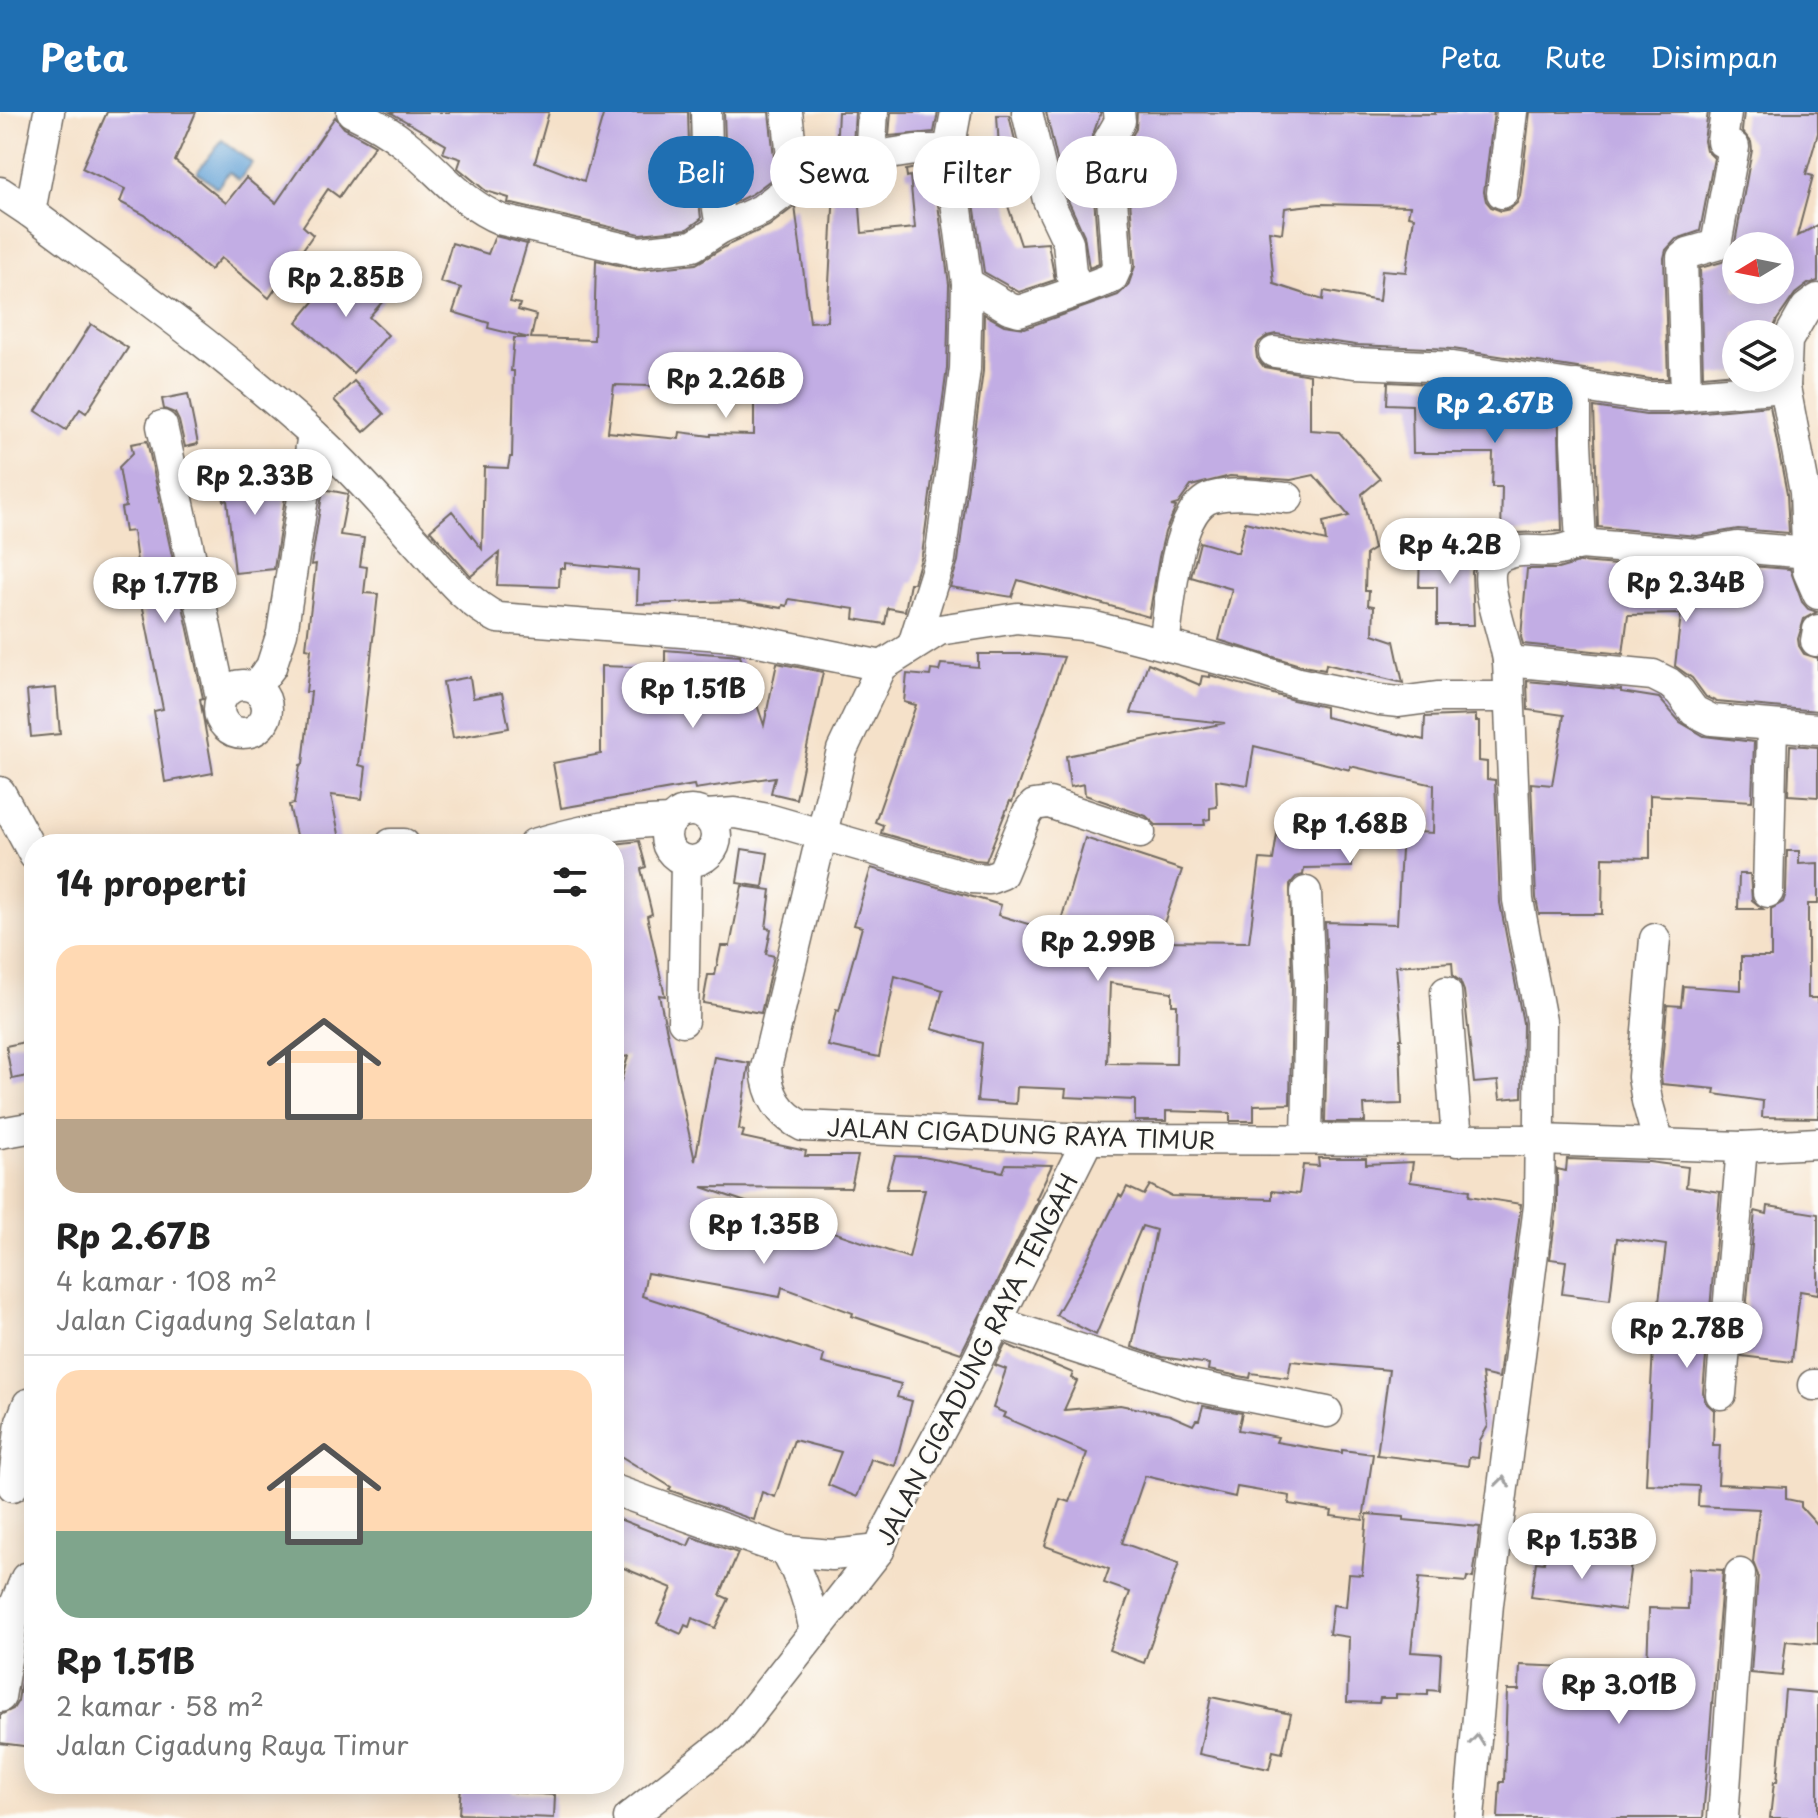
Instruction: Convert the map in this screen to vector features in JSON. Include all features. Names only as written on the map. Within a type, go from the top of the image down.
[{"type":"street","points":[[30,212],[49,112]]},
{"type":"street","points":[[352,112],[380,126],[407,145],[461,197],[484,213],[639,252],[693,246],[770,203]]},
{"type":"street","points":[[706,112],[708,178],[716,196],[721,228]]},
{"type":"street","points":[[787,112],[790,136]]},
{"type":"street","points":[[871,136],[873,112]]},
{"type":"street","points":[[952,136],[956,112]]},
{"type":"street","points":[[1027,112],[1048,200],[1068,242],[1071,273],[1081,290]]},
{"type":"street","points":[[967,283],[1019,311],[1112,278],[1117,267],[1108,142],[1120,121],[1119,112]]},
{"type":"street","points":[[1502,193],[1512,112]]},
{"type":"street","points":[[1686,396],[1682,258],[1688,253],[1716,245],[1734,147],[1722,142],[1726,112]]},
{"type":"street","points":[[0,192],[215,350],[313,434],[357,477],[461,592],[498,618],[734,636],[882,666],[939,630],[1017,618],[1091,626],[1298,683],[1380,700],[1399,702],[1437,697],[1509,697]]},
{"type":"street","points":[[913,645],[940,559],[965,369],[967,283],[958,208]]},
{"type":"street","points":[[1794,329],[1806,308],[1818,299]]},
{"type":"street","points":[[1274,352],[1354,363],[1452,367],[1649,397],[1730,392]]},
{"type":"street","points":[[1576,385],[1581,544]]},
{"type":"street","points":[[1786,392],[1805,492],[1808,571],[1818,594]]},
{"type":"street","points":[[162,426],[221,697],[219,706],[224,724],[231,730],[250,732],[265,720],[267,710],[262,694],[255,688],[246,684],[236,685],[221,697]]},
{"type":"street","points":[[255,688],[271,667],[282,633],[313,434]]},
{"type":"street","points":[[1164,644],[1181,535],[1197,505],[1211,497],[1231,495],[1288,498]]},
{"type":"street","points":[[1469,1818],[1488,1604],[1539,1206],[1541,1021],[1518,900],[1508,661],[1506,641],[1494,606],[1492,565],[1510,553],[1562,550],[1581,544],[1698,554],[1737,547],[1809,553]]},
{"type":"street","points":[[1508,661],[1653,675],[1680,692],[1694,711],[1712,720],[1818,729]]},
{"type":"street","name":"JALAN CIGADUNG RAYA TIMUR","points":[[882,666],[842,750],[766,1068],[771,1095],[782,1112],[803,1126],[1088,1139],[1540,1140],[1742,1147],[1818,1143]]},
{"type":"street","points":[[1768,892],[1772,726]]},
{"type":"street","points":[[0,792],[24,836]]},
{"type":"street","points":[[569,834],[634,822],[671,821],[687,811],[706,815],[746,815],[972,878],[989,879],[1002,874],[1027,814],[1034,805],[1049,803],[1140,833]]},
{"type":"street","points":[[671,821],[666,840],[670,850],[686,861],[696,861],[705,858],[716,842],[716,831],[706,815]]},
{"type":"street","points":[[683,1021],[686,861]]},
{"type":"street","points":[[1306,892],[1310,988],[1307,1139]]},
{"type":"street","points":[[1655,939],[1643,1077],[1659,1144]]},
{"type":"street","points":[[1446,992],[1457,1141]]},
{"type":"street","points":[[0,1133],[24,1129]]},
{"type":"street","name":"JALAN CIGADUNG RAYA TENGAH","points":[[629,1818],[732,1737],[879,1550],[1088,1139]]},
{"type":"street","points":[[1721,1394],[1742,1147]]},
{"type":"street","points":[[995,1322],[1191,1385],[1327,1412]]},
{"type":"street","points":[[13,1486],[24,1414]]},
{"type":"street","points":[[624,1494],[786,1551],[832,1555],[879,1550]]},
{"type":"street","points":[[786,1551],[810,1603],[815,1632]]},
{"type":"street","points":[[1723,1818],[1740,1574]]},
{"type":"street","points":[[0,1695],[15,1605],[24,1583]]},
{"type":"water","points":[[222,140],[252,163],[239,180],[229,172],[217,188],[197,172]]},
{"type":"building","points":[[107,112],[196,112],[175,161],[226,203],[246,178],[276,203],[335,117],[344,128],[375,145],[339,197],[328,189],[303,226],[313,235],[269,298],[221,258],[210,270],[145,215],[120,202],[125,189],[82,168]]},
{"type":"building","points":[[390,112],[549,112],[535,162],[584,181],[604,112],[688,112],[689,136],[648,136],[648,208],[700,208],[701,219],[687,229],[640,234],[508,203],[509,198],[486,191],[458,168],[461,159],[443,153],[446,145]]},
{"type":"building","points":[[724,112],[769,112],[770,180],[754,192],[754,136],[725,136]]},
{"type":"building","points":[[838,112],[855,112],[854,136],[837,136]]},
{"type":"building","points":[[891,112],[938,112],[934,132],[889,136]]},
{"type":"building","points":[[1046,112],[1101,112],[1092,136],[1056,136],[1056,155]]},
{"type":"building","points":[[1137,112],[1494,112],[1484,192],[1491,207],[1501,211],[1510,209],[1520,196],[1530,112],[1708,112],[1704,141],[1706,150],[1714,158],[1700,231],[1676,239],[1666,250],[1664,258],[1668,379],[1650,379],[1453,349],[1356,345],[1276,334],[1259,342],[1257,358],[1264,367],[1310,375],[1310,430],[1339,432],[1380,479],[1362,494],[1374,549],[1366,554],[1365,591],[1369,591],[1368,605],[1374,606],[1373,634],[1394,641],[1403,683],[1326,664],[1325,670],[1303,666],[1219,640],[1232,589],[1191,577],[1200,542],[1238,553],[1245,522],[1326,541],[1323,522],[1349,516],[1314,475],[1291,480],[1230,476],[1191,486],[1178,504],[1171,506],[1176,507],[1165,532],[1149,617],[1018,580],[1012,597],[950,587],[958,561],[983,371],[984,314],[1004,325],[1025,328],[1118,295],[1128,286],[1135,266],[1131,208],[1177,208],[1177,136],[1132,136],[1136,129]],"holes":[[[1320,204],[1410,206],[1408,216],[1414,217],[1406,272],[1382,270],[1379,301],[1324,291],[1323,300],[1274,284],[1269,231],[1282,233],[1285,208]]]},
{"type":"building","points":[[1744,112],[1818,112],[1818,133],[1806,174],[1813,176],[1797,236],[1818,225],[1818,281],[1808,284],[1794,295],[1794,232],[1737,232],[1751,142],[1742,131]]},
{"type":"building","points":[[997,115],[1009,115],[1014,136],[998,136]]},
{"type":"building","points":[[913,169],[913,207],[910,176],[907,177],[906,170]]},
{"type":"building","points":[[795,208],[810,322],[827,321],[833,208],[860,208],[862,233],[915,228],[913,208],[939,208],[949,284],[947,368],[922,555],[914,583],[910,583],[905,611],[888,608],[885,624],[854,619],[855,609],[789,599],[787,606],[783,605],[782,608],[740,601],[637,604],[638,570],[565,563],[565,568],[560,568],[559,587],[497,585],[499,553],[471,576],[430,530],[452,511],[482,549],[484,467],[508,468],[512,457],[514,371],[511,371],[514,338],[529,338],[488,328],[489,323],[453,312],[461,288],[440,282],[452,243],[488,254],[495,236],[527,244],[510,302],[520,304],[518,310],[536,315],[531,338],[594,340],[596,260],[640,270],[696,264],[769,226]],"holes":[[[614,385],[754,389],[754,435],[711,436],[680,432],[679,439],[608,432]]]},
{"type":"building","points":[[975,208],[1009,208],[1021,245],[1048,243],[1055,280],[1019,292],[984,272]]},
{"type":"building","points":[[1071,208],[1095,208],[1099,264],[1089,268],[1084,235]]},
{"type":"building","points":[[1722,262],[1722,304],[1788,304],[1777,320],[1722,320],[1722,374],[1703,376],[1700,268]]},
{"type":"building","points":[[345,264],[384,300],[369,317],[388,335],[353,373],[297,322]]},
{"type":"building","points":[[91,324],[128,348],[86,413],[80,409],[66,430],[36,411]]},
{"type":"building","points":[[354,381],[384,414],[364,432],[334,400]]},
{"type":"building","points":[[1388,382],[1450,385],[1558,401],[1562,531],[1517,533],[1501,537],[1502,487],[1492,487],[1493,453],[1413,453],[1412,405],[1387,404]]},
{"type":"building","points":[[188,394],[198,444],[185,447],[179,421],[175,413],[164,409],[162,399]]},
{"type":"building","points":[[1770,406],[1787,494],[1789,533],[1738,529],[1697,536],[1598,527],[1594,407],[1668,415]]},
{"type":"building","points":[[147,441],[203,698],[200,699],[213,773],[165,782],[154,711],[163,709],[143,608],[133,531],[125,532],[121,508],[126,507],[119,467],[133,453],[131,444]]},
{"type":"building","points":[[286,467],[288,478],[274,569],[235,573],[227,500],[224,501],[220,478]]},
{"type":"building","points":[[323,489],[348,494],[340,535],[364,538],[360,566],[367,567],[364,593],[378,594],[359,765],[366,767],[362,799],[331,795],[339,834],[296,834],[289,805],[294,804],[300,765],[303,764],[311,692],[306,692],[311,649],[306,648],[316,564],[311,565]]},
{"type":"building","points":[[1420,554],[1478,555],[1472,572],[1474,625],[1437,625],[1437,587],[1419,587]]},
{"type":"building","points":[[1582,562],[1696,572],[1738,565],[1790,569],[1802,602],[1808,609],[1817,612],[1804,619],[1798,639],[1804,654],[1818,658],[1818,711],[1717,702],[1706,697],[1692,678],[1675,666],[1681,614],[1628,615],[1623,654],[1523,644],[1527,569],[1558,569]]},
{"type":"building","points":[[665,650],[740,656],[764,725],[777,663],[823,672],[796,799],[771,793],[775,777],[695,789],[694,785],[561,808],[553,763],[601,754],[601,666],[665,668]]},
{"type":"building","points":[[978,654],[1064,657],[1012,802],[986,861],[881,833],[883,825],[875,822],[916,705],[904,702],[907,674],[930,676],[931,670],[939,671],[941,664],[978,667]]},
{"type":"building","points":[[1148,663],[1200,685],[1202,676],[1210,675],[1325,707],[1325,717],[1424,740],[1425,717],[1476,715],[1476,721],[1479,721],[1479,761],[1487,762],[1487,779],[1495,780],[1500,903],[1523,1023],[1522,1097],[1500,1099],[1498,1081],[1474,1083],[1464,991],[1460,981],[1453,976],[1452,962],[1396,966],[1402,1039],[1402,1104],[1364,1105],[1365,1122],[1325,1122],[1328,988],[1325,922],[1397,924],[1402,831],[1433,833],[1434,785],[1350,766],[1350,770],[1254,746],[1248,785],[1216,780],[1217,807],[1210,808],[1210,819],[1204,820],[1205,825],[1156,825],[1146,816],[1085,795],[1084,784],[1070,787],[1066,756],[1225,723],[1131,713]]},
{"type":"building","points":[[470,677],[473,698],[502,693],[509,728],[453,738],[443,682]]},
{"type":"building","points":[[1527,681],[1621,690],[1659,698],[1680,722],[1704,736],[1754,742],[1752,801],[1650,795],[1650,858],[1603,857],[1602,914],[1539,914],[1531,783],[1552,785],[1564,715],[1528,710]]},
{"type":"building","points":[[56,688],[60,734],[31,737],[27,691]]},
{"type":"building","points":[[1790,745],[1818,747],[1818,797],[1788,795]]},
{"type":"building","points":[[1320,814],[1351,814],[1352,867],[1304,868],[1303,875],[1290,884],[1290,1104],[1254,1105],[1254,1121],[1230,1121],[1230,1113],[1166,1111],[1166,1121],[1135,1121],[1135,1100],[1065,1097],[1066,1089],[1017,1087],[1016,1104],[977,1101],[982,1043],[932,1029],[943,990],[895,976],[879,1057],[828,1046],[862,927],[854,925],[871,868],[1001,905],[998,915],[1045,929],[1047,921],[1060,924],[1085,838],[1182,870],[1158,941],[1249,942],[1260,859],[1273,860],[1278,828],[1305,832],[1305,825],[1321,824]],"holes":[[[1110,983],[1172,992],[1172,1005],[1177,1005],[1176,1064],[1107,1063]]]},
{"type":"building","points":[[639,841],[646,867],[641,869],[652,914],[647,916],[665,996],[659,995],[695,1161],[714,1057],[749,1063],[739,1129],[744,1131],[742,1137],[806,1151],[805,1156],[858,1156],[851,1188],[702,1187],[909,1258],[925,1189],[886,1189],[895,1156],[923,1157],[1003,1172],[1006,1164],[1052,1165],[1038,1200],[961,1353],[852,1316],[853,1313],[782,1287],[780,1297],[647,1273],[642,1296],[824,1355],[822,1363],[901,1384],[897,1397],[912,1401],[895,1466],[871,1459],[857,1497],[828,1485],[841,1452],[794,1440],[775,1497],[762,1492],[754,1520],[669,1490],[671,1487],[624,1458],[624,1070],[628,1056],[624,1057],[624,843]]},
{"type":"building","points":[[742,849],[768,853],[763,887],[737,883]]},
{"type":"building","points":[[1787,851],[1799,851],[1799,864],[1818,863],[1818,904],[1808,904],[1808,998],[1818,998],[1818,1118],[1762,1117],[1763,1101],[1714,1094],[1715,1089],[1662,1084],[1661,1076],[1667,1005],[1681,1006],[1683,986],[1741,990],[1741,957],[1771,957],[1771,909],[1783,902],[1786,893]]},
{"type":"building","points":[[1739,874],[1750,874],[1752,900],[1763,909],[1738,909]]},
{"type":"building","points":[[742,886],[771,890],[766,928],[771,929],[766,954],[774,956],[761,1013],[703,1003],[708,975],[715,975],[721,946],[730,946]]},
{"type":"building","points":[[24,1042],[24,1077],[12,1079],[6,1046]]},
{"type":"building","points":[[1318,1158],[1366,1158],[1366,1164],[1413,1162],[1410,1182],[1470,1190],[1469,1196],[1521,1204],[1499,1378],[1482,1374],[1488,1426],[1480,1440],[1478,1458],[1469,1457],[1468,1466],[1377,1455],[1389,1370],[1291,1361],[1288,1378],[1251,1373],[1250,1378],[1208,1370],[1209,1364],[1162,1357],[1132,1347],[1156,1230],[1142,1226],[1096,1335],[1056,1315],[1119,1195],[1122,1197],[1127,1187],[1144,1195],[1150,1185],[1171,1196],[1272,1199],[1272,1191],[1299,1194],[1303,1165],[1319,1166]]},
{"type":"building","points":[[1567,1159],[1649,1162],[1688,1167],[1686,1187],[1720,1192],[1703,1392],[1705,1402],[1714,1410],[1713,1445],[1720,1445],[1718,1484],[1786,1487],[1786,1499],[1801,1502],[1801,1507],[1818,1526],[1818,1644],[1786,1641],[1782,1676],[1751,1673],[1758,1575],[1753,1562],[1759,1509],[1698,1506],[1699,1486],[1646,1484],[1655,1309],[1658,1310],[1666,1245],[1617,1238],[1610,1300],[1562,1294],[1566,1261],[1550,1259],[1557,1208],[1557,1169],[1566,1171]]},
{"type":"building","points":[[1768,1206],[1818,1214],[1818,1294],[1800,1291],[1792,1362],[1742,1356],[1755,1211],[1767,1214]]},
{"type":"building","points":[[1005,1344],[1073,1373],[1071,1378],[1077,1381],[1064,1410],[1120,1405],[1170,1415],[1193,1425],[1199,1420],[1203,1406],[1242,1413],[1238,1430],[1278,1437],[1276,1442],[1342,1453],[1342,1450],[1373,1454],[1363,1520],[1331,1516],[1332,1511],[1289,1504],[1290,1496],[1237,1487],[1235,1497],[1145,1476],[1122,1543],[1179,1563],[1144,1663],[1109,1650],[1130,1592],[1104,1583],[1109,1569],[1045,1546],[1060,1499],[1069,1502],[1087,1453],[1003,1417],[1005,1413],[993,1408],[1006,1369],[995,1365]]},
{"type":"building","points":[[1367,1514],[1480,1527],[1473,1578],[1467,1577],[1466,1582],[1419,1578],[1411,1652],[1441,1654],[1439,1691],[1428,1690],[1428,1695],[1396,1694],[1396,1698],[1380,1698],[1379,1703],[1347,1702],[1349,1637],[1329,1634],[1333,1605],[1346,1607],[1349,1574],[1362,1575]]},
{"type":"building","points":[[624,1521],[688,1546],[692,1537],[738,1553],[720,1595],[729,1599],[715,1628],[692,1618],[689,1627],[685,1625],[681,1634],[657,1623],[672,1588],[624,1568]]},
{"type":"building","points":[[1545,1552],[1631,1563],[1625,1610],[1531,1597],[1536,1562],[1544,1563]]},
{"type":"building","points":[[1689,1568],[1723,1570],[1703,1818],[1498,1818],[1500,1782],[1504,1782],[1507,1690],[1519,1690],[1520,1665],[1647,1670],[1649,1608],[1688,1609]]},
{"type":"building","points":[[24,1663],[24,1746],[0,1743],[0,1715],[13,1709],[18,1701]]},
{"type":"building","points":[[1785,1690],[1818,1693],[1818,1818],[1770,1818],[1774,1782],[1777,1782]]},
{"type":"building","points":[[1211,1697],[1291,1714],[1282,1753],[1273,1751],[1269,1769],[1199,1754]]},
{"type":"building","points":[[460,1794],[555,1795],[554,1818],[459,1814]]}]
